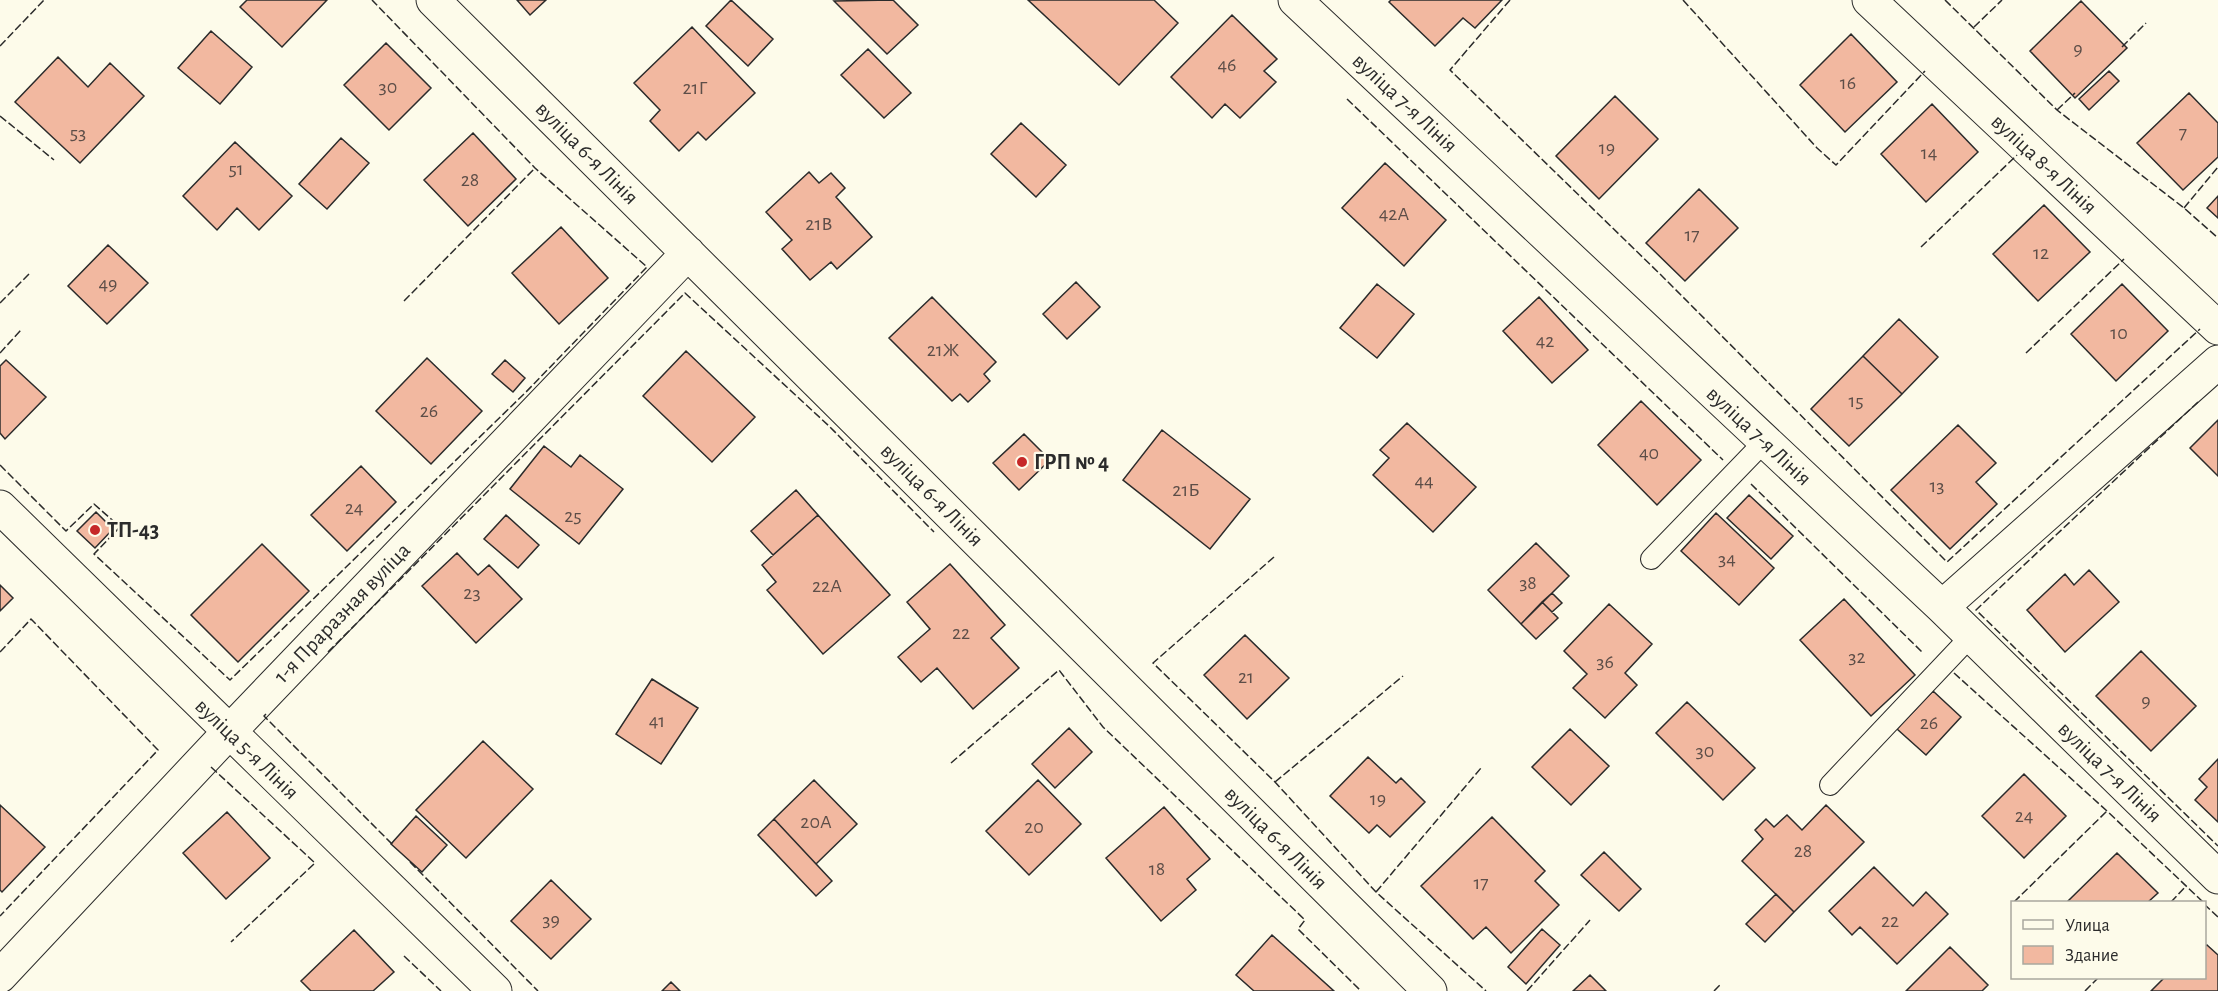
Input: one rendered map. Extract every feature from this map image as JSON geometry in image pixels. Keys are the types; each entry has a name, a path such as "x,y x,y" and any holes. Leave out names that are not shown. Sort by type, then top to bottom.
{"street":[{"name":"вуліца 6-я Лінія","path":"433,0 1430,991"},
{"name":"вуліца 7-я Лінія","path":"1295,0 1942,607 2218,877"},
{"name":"вуліца 8-я Лінія","path":"1869,0 2218,328"},
{"name":"1-я Праразная вуліца","path":"0,976 228,732 688,253"},
{"path":"1942,607 2218,362"},
{"name":"вуліца 5-я Лінія","path":"0,507 495,991"}],"lane":[{"path":"1651,559 1765,441"},
{"path":"1830,785 1971,636"}],"building":[{"path":"247,0 327,0 282,47 240,7"},
{"path":"517,0 546,0 530,15"},
{"path":"731,0 773,39 748,66 706,26"},
{"path":"893,0 918,25 887,54 834,1"},
{"path":"1028,0 1154,0 1178,23 1119,85"},
{"path":"1391,0 1502,0 1475,28 1463,18 1435,46 1389,2"},
{"path":"2081,1 2127,48 2075,98 2030,51"},
{"path":"1232,15 1277,59 1264,71 1276,82 1240,118 1225,104 1212,118 1171,77"},
{"path":"692,27 755,93 706,140 698,132 679,151 650,121 660,110 634,83"},
{"path":"211,31 252,67 220,104 178,68"},
{"path":"1851,34 1897,82 1845,132 1800,85"},
{"path":"386,43 431,88 389,130 344,85"},
{"path":"868,49 911,93 884,118 841,75"},
{"path":"58,57 88,87 110,63 144,96 80,163 15,102"},
{"path":"2109,71 2119,81 2089,110 2079,99"},
{"path":"2189,93 2218,123 2218,157 2183,190 2137,143"},
{"path":"1615,96 1658,139 1599,199 1556,156"},
{"path":"1932,104 1978,152 1926,202 1881,154"},
{"path":"1021,123 1066,165 1036,197 991,154"},
{"path":"473,133 516,179 468,226 424,180"},
{"path":"341,138 369,163 327,209 299,184"},
{"path":"235,142 292,196 259,230 237,208 217,230 183,196"},
{"path":"1385,163 1446,220 1404,266 1342,208"},
{"path":"809,172 819,183 831,173 845,188 836,197 872,237 837,269 831,262 810,280 782,249 792,240 766,212"},
{"path":"1699,189 1738,228 1685,281 1646,243"},
{"path":"2218,196 2218,218 2207,208"},
{"path":"2044,205 2090,252 2038,301 1993,254"},
{"path":"561,227 608,278 559,324 512,273"},
{"path":"108,245 148,283 107,324 68,286"},
{"path":"1076,282 1100,307 1067,339 1043,314"},
{"path":"1377,284 1414,314 1377,358 1340,328"},
{"path":"2122,284 2168,331 2116,381 2071,334"},
{"path":"932,297 996,362 984,374 990,381 968,402 960,394 952,401 889,338"},
{"path":"1539,297 1588,350 1552,383 1503,331"},
{"path":"1899,319 1938,357 1902,394 1863,356"},
{"path":"686,351 755,417 712,462 643,396"},
{"path":"1863,356 1902,394 1849,446 1811,409"},
{"path":"427,358 482,411 431,464 376,411"},
{"path":"6,360 46,397 5,439 0,433 0,366"},
{"path":"505,360 525,378 513,392 492,374"},
{"path":"1641,401 1701,460 1657,505 1598,445"},
{"path":"2218,420 2218,476 2190,448"},
{"path":"1407,423 1476,487 1433,532 1373,475 1389,458 1380,450"},
{"path":"1958,425 1996,463 1976,482 1997,504 1950,549 1891,490"},
{"path":"1162,430 1250,499 1210,549 1123,480"},
{"name":"ГРП № 4","path":"1024,434 1050,460 1019,490 993,463"},
{"path":"544,446 571,467 580,455 623,489 579,544 510,489"},
{"path":"361,466 396,502 347,551 311,515"},
{"path":"796,490 818,515 773,555 751,531"},
{"path":"1749,495 1793,536 1771,559 1727,518"},
{"name":"ТП-43","path":"96,512 113,529 95,548 77,531"},
{"path":"1716,513 1774,568 1739,605 1681,551"},
{"path":"506,515 539,545 518,568 484,539"},
{"path":"818,515 890,595 823,654 767,590 776,582 762,565"},
{"path":"1536,543 1569,576 1521,624 1488,590"},
{"path":"262,544 309,591 238,662 191,615"},
{"path":"457,553 478,575 489,565 522,599 476,643 422,586"},
{"path":"950,564 1005,625 991,638 1019,668 973,709 937,668 921,682 898,657 930,629 907,602"},
{"path":"2089,570 2119,602 2065,652 2027,610 2065,574 2074,585"},
{"path":"0,585 13,598 0,611"},
{"path":"1552,593 1562,603 1552,612 1542,602"},
{"path":"1844,599 1915,675 1871,716 1800,640"},
{"path":"1542,602 1558,618 1536,639 1521,624"},
{"path":"1609,604 1652,644 1625,673 1637,685 1605,718 1573,688 1587,674 1564,651"},
{"path":"1245,635 1289,678 1247,719 1204,675"},
{"path":"2141,651 2196,706 2151,751 2096,696"},
{"path":"652,679 698,708 661,764 616,734"},
{"path":"1933,691 1961,717 1926,755 1897,729"},
{"path":"1687,702 1755,768 1723,800 1656,733"},
{"path":"1069,728 1092,752 1055,788 1032,764"},
{"path":"1570,729 1609,766 1571,805 1532,767"},
{"path":"483,741 533,789 466,858 416,810"},
{"path":"1368,757 1396,783 1401,778 1425,802 1390,837 1377,825 1369,833 1330,796"},
{"path":"2218,759 2218,822 2195,800 2207,787 2199,779"},
{"path":"2024,774 2066,816 2024,858 1982,816"},
{"path":"814,780 857,824 816,864 774,819"},
{"path":"1038,780 1081,824 1029,875 986,831"},
{"path":"0,805 45,847 2,892 0,890"},
{"path":"1826,805 1864,842 1794,912 1742,861 1763,839 1755,830 1766,819 1774,827 1787,815 1802,830"},
{"path":"1164,807 1210,859 1187,879 1196,890 1161,921 1106,858"},
{"path":"227,812 270,858 226,899 183,853"},
{"path":"416,816 447,845 422,872 391,844"},
{"path":"1492,817 1545,871 1535,881 1559,905 1511,953 1486,927 1473,939 1421,886"},
{"path":"774,819 832,881 816,896 758,835"},
{"path":"1604,852 1641,889 1619,911 1581,875"},
{"path":"2117,853 2158,893 2149,901 2068,901"},
{"path":"1874,867 1913,906 1926,892 1948,914 1897,964 1860,927 1852,935 1829,911"},
{"path":"551,880 591,919 551,959 511,921"},
{"path":"1776,894 1794,912 1765,942 1746,924"},
{"path":"1542,929 1560,945 1526,984 1508,967"},
{"path":"354,930 394,972 373,991 311,991 301,981"},
{"path":"1272,935 1334,991 1254,991 1236,975"},
{"path":"2206,946 2218,955 2218,991 2151,991 2163,979 2206,979"},
{"path":"1950,947 1988,985 1982,991 1906,991"},
{"path":"1590,975 1606,991 1573,991"},
{"path":"671,982 680,991 662,991"}],"fence":[{"path":"0,46 44,0"},
{"path":"0,465 66,531 94,504 120,527 94,554 230,680 526,392 647,267 535,168 372,0"},
{"path":"1510,0 1450,70 1661,275 1947,562 2200,329"},
{"path":"1683,0 1817,148 1836,165 1925,71"},
{"path":"1945,0 2057,110 2184,208 2218,238"},
{"path":"1974,27 2002,0"},
{"path":"2122,47 2146,23"},
{"path":"2057,110 2075,93"},
{"path":"1347,99 1723,460"},
{"path":"0,116 54,160"},
{"path":"1921,247 2017,155"},
{"path":"2184,208 2218,167"},
{"path":"404,301 535,168"},
{"path":"2026,353 2124,259"},
{"path":"0,303 30,273"},
{"path":"328,652 685,293 829,426 934,532"},
{"path":"0,353 21,330"},
{"path":"2198,402 1976,610 2218,846"},
{"path":"1751,484 1922,652"},
{"path":"1274,557 1153,663 1275,782 1376,892 1486,991"},
{"path":"0,652 31,619 158,750 0,916"},
{"path":"951,763 1059,670 1103,727 1305,920 1298,929 1361,991"},
{"path":"1954,673 2107,811 2202,901"},
{"path":"1275,782 1403,676"},
{"path":"266,714 264,716 393,845"},
{"path":"211,767 315,863 231,942"},
{"path":"1376,892 1481,768"},
{"path":"2015,901 2107,811"},
{"path":"410,862 538,991"},
{"path":"2172,901 2186,886"},
{"path":"2206,906 2218,917"},
{"path":"1527,991 1590,920"},
{"path":"404,956 441,991"},
{"path":"2085,991 2097,979"},
{"path":"1714,991 1721,984"}],"place":[{"name":"ГРП № 4","path":"1022,462"},
{"name":"ТП-43","path":"95,530"}]}
